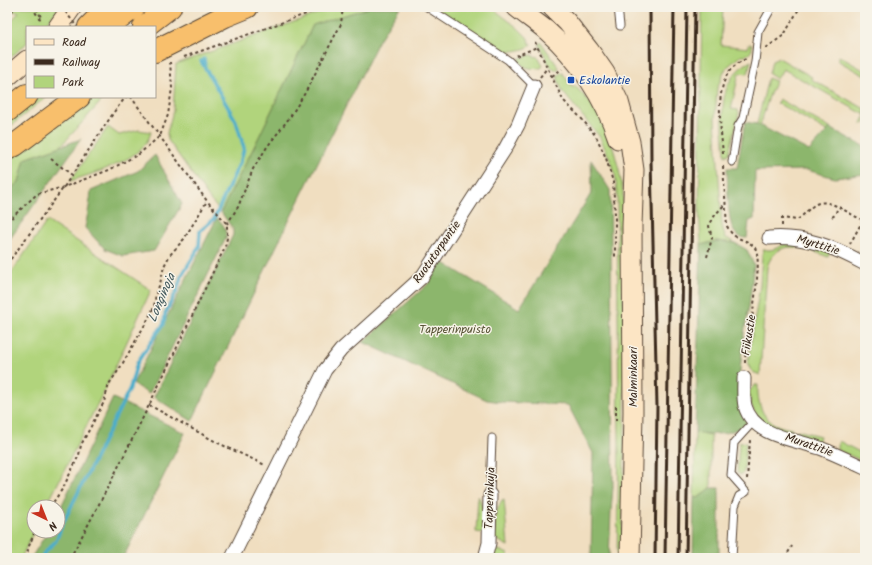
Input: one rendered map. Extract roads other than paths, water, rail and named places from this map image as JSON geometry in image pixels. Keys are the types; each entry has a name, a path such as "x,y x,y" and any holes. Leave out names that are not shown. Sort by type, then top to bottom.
{"highway":[{"path":"90,26 109,7"},
{"path":"110,26 134,7"},
{"path":"145,26 170,7"},
{"path":"160,58 225,16 246,7"},
{"path":"7,111 26,96"},
{"path":"7,139 57,98"},
{"path":"7,149 15,145 78,98"}],"main road":[{"path":"59,26 72,7"},
{"name":"Malminkaari","path":"516,7 546,30 567,52 600,97 614,126 621,147 632,196"},
{"name":"Malminkaari","path":"552,7 567,22 605,73 619,102 630,142 634,170 632,196 633,412 630,558"},
{"path":"7,77 26,61"}],"street":[{"name":"Ruotutorpantie","path":"232,558 325,370 341,350 422,277 505,149 518,125 534,86"},
{"name":"Myrttitie","path":"769,238 786,236 800,238 835,249 865,264"},
{"path":"744,378 745,405 754,421"},
{"name":"Murattitie","path":"754,421 767,431 820,448 865,468"},
{"name":"Tapperinkuja","path":"485,558 489,543 490,495"}],"lane":[{"name":"Ruotutorpantie","path":"427,7 508,60 534,86"},
{"path":"618,7 620,26"},
{"path":"732,162 738,126 743,118 755,62 758,32 772,7"},
{"path":"732,558 735,506 739,496 746,492 731,475 734,443 754,421"},
{"name":"Tapperinkuja","path":"490,495 492,438"}],"waterway":[{"name":"Longinoja","path":"204,59 205,66"},
{"name":"Longinoja","path":"42,558 44,553 56,541 62,525 130,388 137,363 164,324 165,314 177,290 181,277 199,247 200,231 214,219 241,160 244,148 236,121 201,61"}],"railway":[{"path":"650,7 651,161 657,406 655,558"},
{"path":"665,558 674,7"},
{"path":"678,558 687,7"},
{"path":"686,558 695,7"}],"place":[{"name":"Eskolantie","path":"571,80"}],"park label":[{"name":"Tapperinpuisto","path":"455,329"}]}
